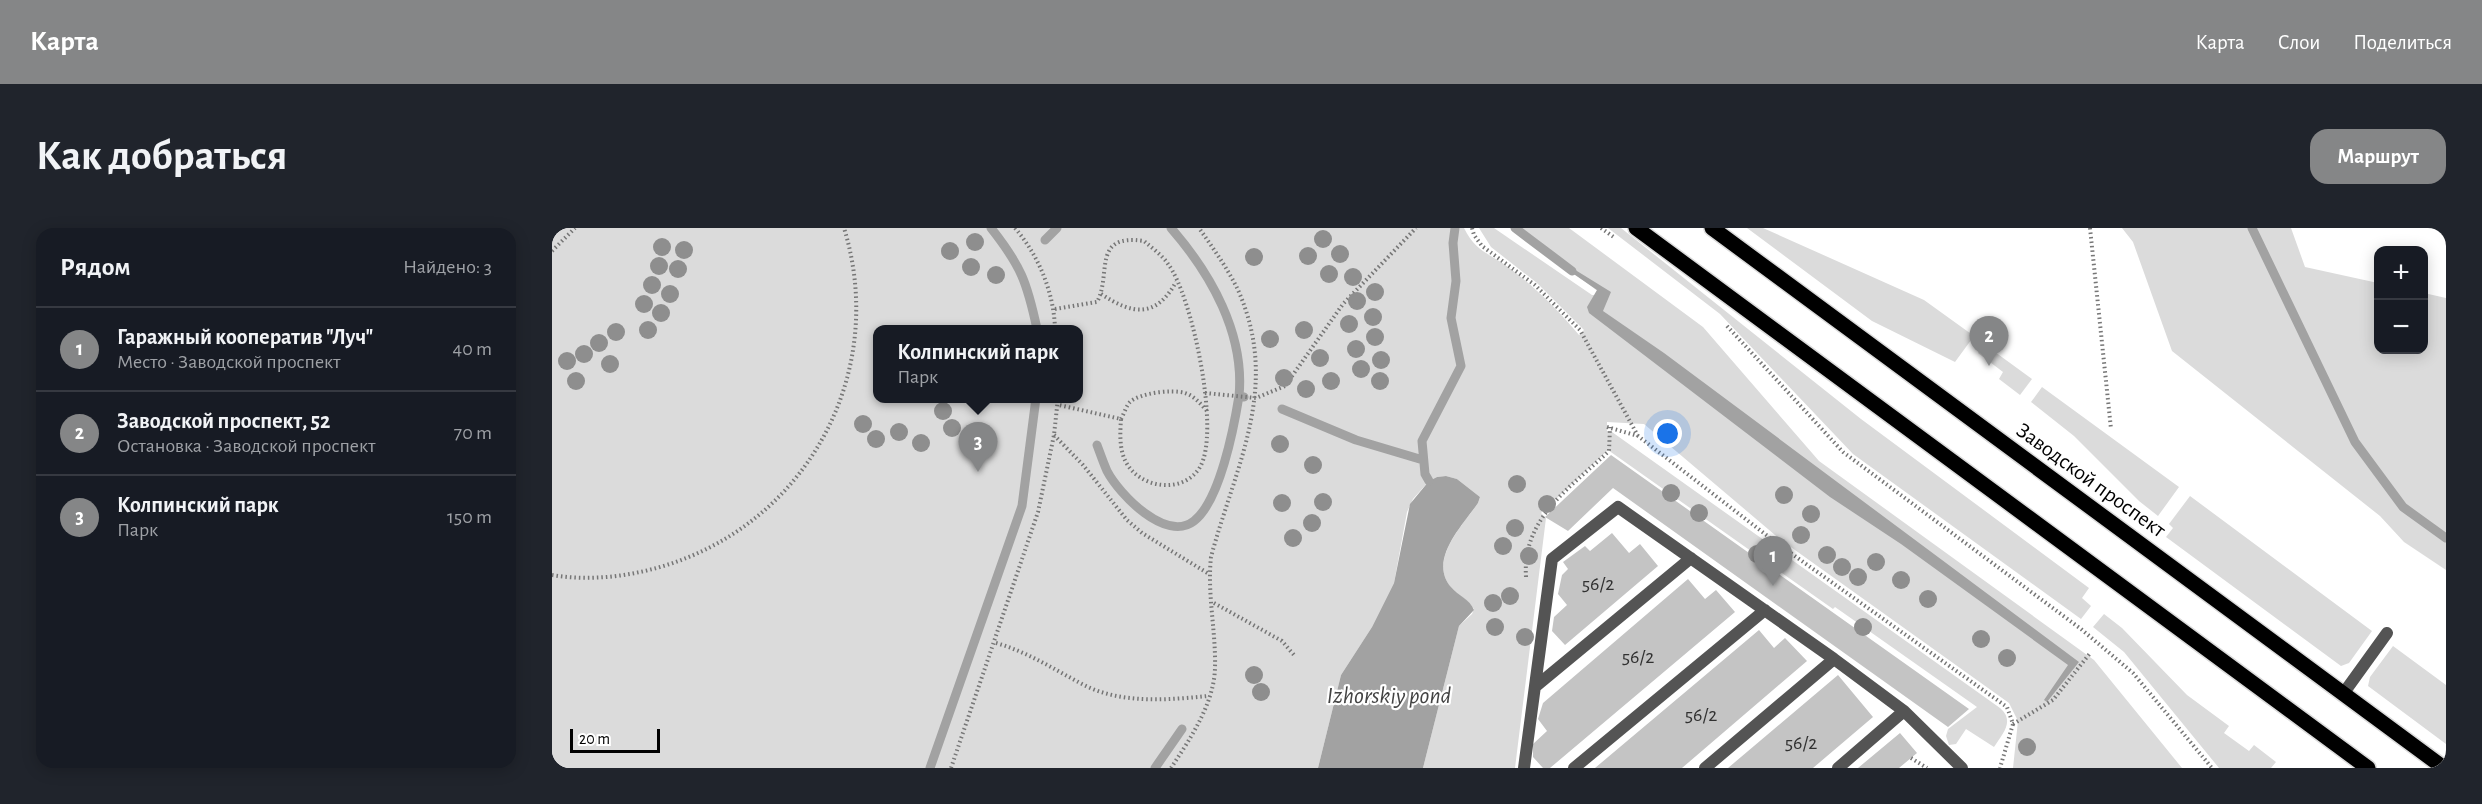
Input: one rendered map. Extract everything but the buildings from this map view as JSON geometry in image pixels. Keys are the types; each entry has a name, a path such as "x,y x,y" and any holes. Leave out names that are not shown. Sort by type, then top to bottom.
{"main road":[{"path":"1636,228 2368,768"},
{"name":"Заводской проспект","path":"1712,228 2444,768"}],"lane":[{"path":"1524,768 1552,558 1618,507 1904,711 1962,768"},
{"path":"1535,687 1690,558"},
{"path":"1574,768 1765,610"},
{"path":"2343,694 2387,633"},
{"path":"1705,768 1834,659"},
{"path":"1838,768 1904,711"}],"path":[{"path":"552,251 575,228"},
{"path":"552,575 570,578 631,575 690,558 744,529 790,488 825,437 848,380 858,319 853,258 844,228"},
{"path":"1171,768 1195,732 1215,671 1213,603 1209,574 1218,531 1246,446 1256,398 1256,353 1249,321 1238,290 1199,228"},
{"path":"1205,393 1256,398 1285,386 1343,304 1416,228"},
{"path":"1472,228 1482,246 1535,285 1580,330 1638,436"},
{"path":"1601,228 1620,242"},
{"path":"2090,228 2111,429"},
{"path":"1018,229 1042,271 1054,309 1055,325"},
{"path":"1054,309 1097,302 1101,294 1105,258 1112,247 1132,239 1144,242 1169,264 1197,337 1208,412 1209,438 1199,469 1187,479 1163,486 1139,477 1126,464 1121,448 1121,419 1130,402 1140,397 1166,392 1184,392 1198,400 1208,412"},
{"path":"1101,294 1134,310 1152,308 1168,297 1176,282"},
{"path":"1719,318 1843,452 2081,629 2133,673 2212,768"},
{"path":"951,768 996,643 1038,512 1059,405 1121,419"},
{"path":"1606,427 1638,436 1778,544 2001,702 2011,713 2013,724 2000,768"},
{"path":"1054,435 1083,465 1127,520 1142,533 1209,574"},
{"path":"1213,603 1282,641 1294,655"},
{"path":"996,643 1060,670 1086,686 1110,693 1134,698 1169,700 1208,696"},
{"path":"2013,724 2053,700 2091,652"},
{"path":"1911,758 1927,768"}],"shaded area":[{"path":"552,228 1464,228 1479,248 1530,285 1579,335 1584,330 1537,283 1491,247 1479,228 1494,228 1592,295 1598,295 1599,292 1513,228 1569,228 1703,327 1819,461 2094,660 2182,768 2013,768 2018,721 2009,703 1781,540 1644,424 1607,422 1607,431 1612,432 2000,708 2007,722 2004,732 1994,747 1966,729 1956,744 1949,745 1946,736 1948,729 1977,707 1835,607 1833,609 1608,450 1541,513 1546,518 1515,768 1423,768 1459,626 1472,614 1474,609 1450,586 1443,565 1450,543 1480,497 1457,479 1446,476 1429,481 1413,499 1407,512 1394,583 1372,627 1341,675 1318,768 552,768"},
{"path":"1608,228 1621,228 1861,419 2089,588 2082,598 2091,606 2081,619 1853,454 1720,314"},
{"path":"1747,228 1763,228 1924,300 1974,336 1955,362 1872,321"},
{"path":"2122,228 2291,228 2305,267 2374,282 2374,354 2428,354 2428,294 2446,298 2446,570 2404,542 2380,516 2172,351 2133,242"},
{"path":"1984,344 2032,379 2020,395 1999,379 2003,372 1978,353"},
{"path":"2042,387 2179,487 2158,516 2139,501 2074,436 2031,402"},
{"path":"2190,496 2372,631 2349,663 2341,666 2166,537 2173,528 2169,524"},
{"path":"2104,614 2122,628 2187,695 2229,726 2224,733 2249,751 2254,745 2276,762 2271,768 2219,768 2124,652 2093,627"},
{"path":"2393,646 2446,685 2446,744 2368,686 2370,677"}],"water":[{"path":"1564,263 1611,292 1603,311 1664,353 2079,662 2047,702 2044,700 2068,665 1901,544 1830,497 1589,313 1587,307 1597,290 1562,266"},
{"name":"Izhorskiy pond","path":"1446,476 1457,479 1480,497 1450,544 1443,566 1445,577 1451,587 1470,603 1474,610 1459,626 1423,768 1318,768 1341,675 1372,627 1394,583 1410,504 1429,481"}],"waterway":[{"path":"991,228 1022,275 1036,325"},
{"path":"1045,240 1057,228"},
{"path":"1171,228 1199,265 1222,306 1237,350 1239,396 1244,397"},
{"path":"1429,481 1425,474 1422,441 1461,366 1451,318 1456,281 1453,243 1455,228"},
{"path":"1515,228 1572,271"},
{"path":"2252,228 2355,442 2403,507 2446,538"},
{"path":"1097,445 1113,481 1132,503 1157,521 1170,526 1183,526 1194,521 1203,511 1218,481 1234,426 1239,396"},
{"path":"930,768 1022,506 1035,403"},
{"path":"1282,409 1356,440 1423,460"},
{"path":"1155,768 1182,729"}],"place":[{"name":"Заводской проспект, 52","path":"1989,366"},
{"name":"Колпинский парк","path":"978,472"},
{"name":"Гаражный кооператив \"Луч\"","path":"1773,586"}]}
